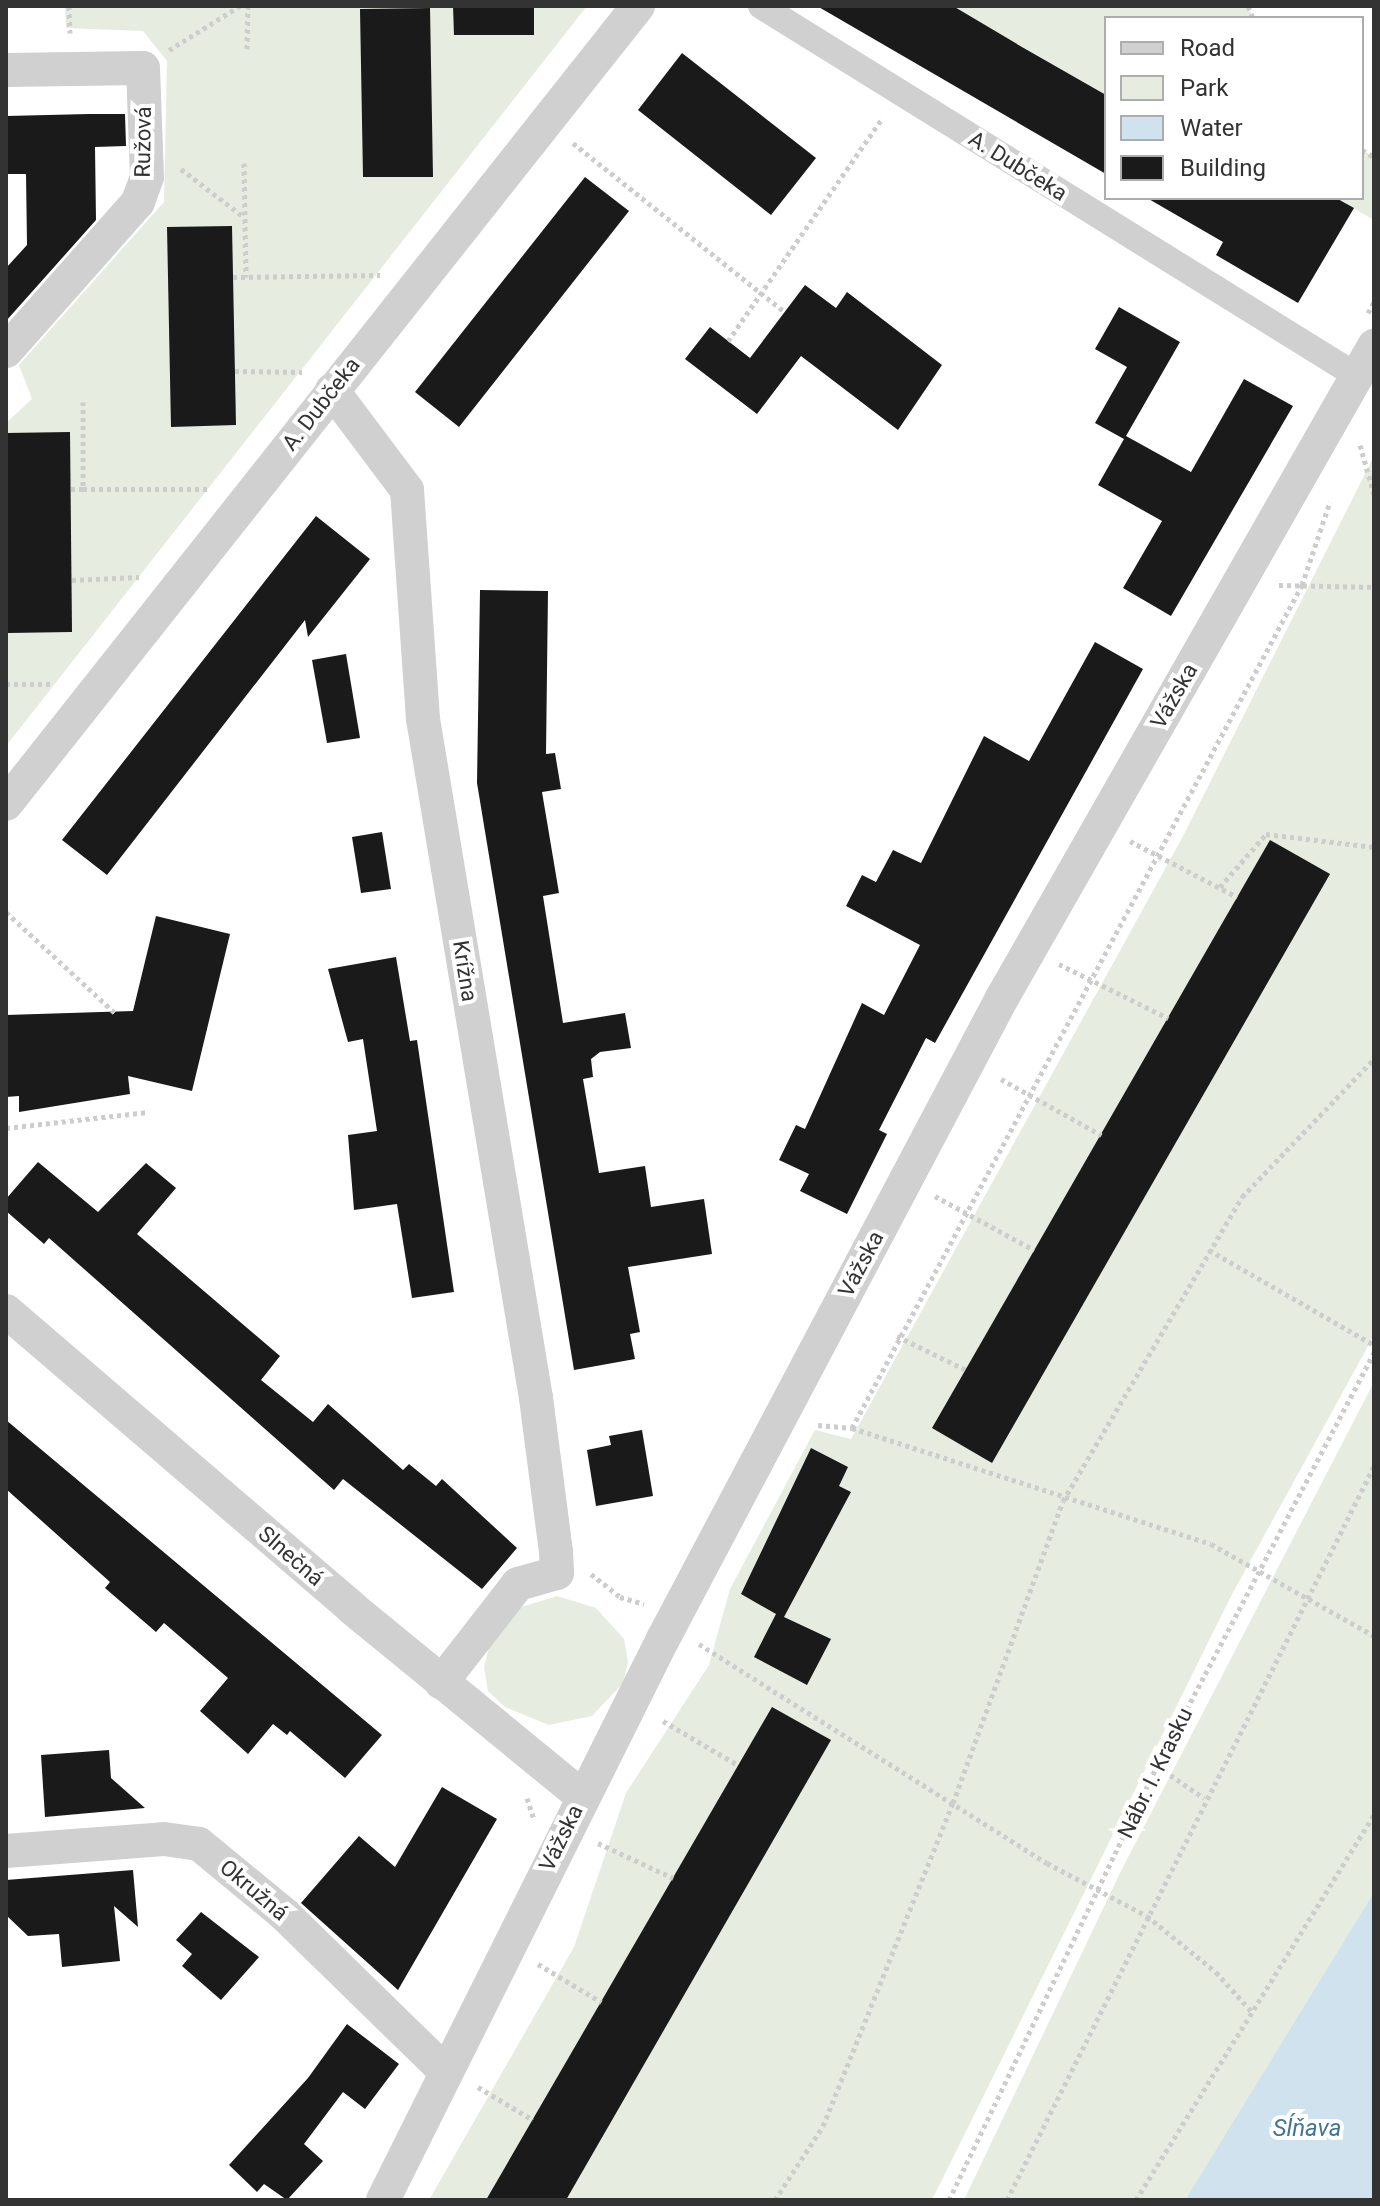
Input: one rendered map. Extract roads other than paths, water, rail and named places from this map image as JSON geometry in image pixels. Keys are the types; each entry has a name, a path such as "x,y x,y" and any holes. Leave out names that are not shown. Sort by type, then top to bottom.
{"street":[{"name":"A. Dubčeka","path":"6,804 321,381 638,6"},
{"name":"A. Dubčeka","path":"761,6 1357,376"},
{"name":"Ružová","path":"6,70 143,68 147,177 138,202 6,351"},
{"name":"Vážska","path":"383,2200 458,2078 582,1796 968,1061 1357,376 1370,331"},
{"name":"Krížna","path":"321,381 407,490 423,719 556,1562 518,1584 441,1683"},
{"name":"Slnečná","path":"6,1311 441,1683 582,1796"},
{"name":"Okružná","path":"6,1851 164,1839 199,1844 285,1915 458,2078"}],"water":[{"name":"Sĺňava","path":"1374,1892 1374,2200 1185,2200"}]}
